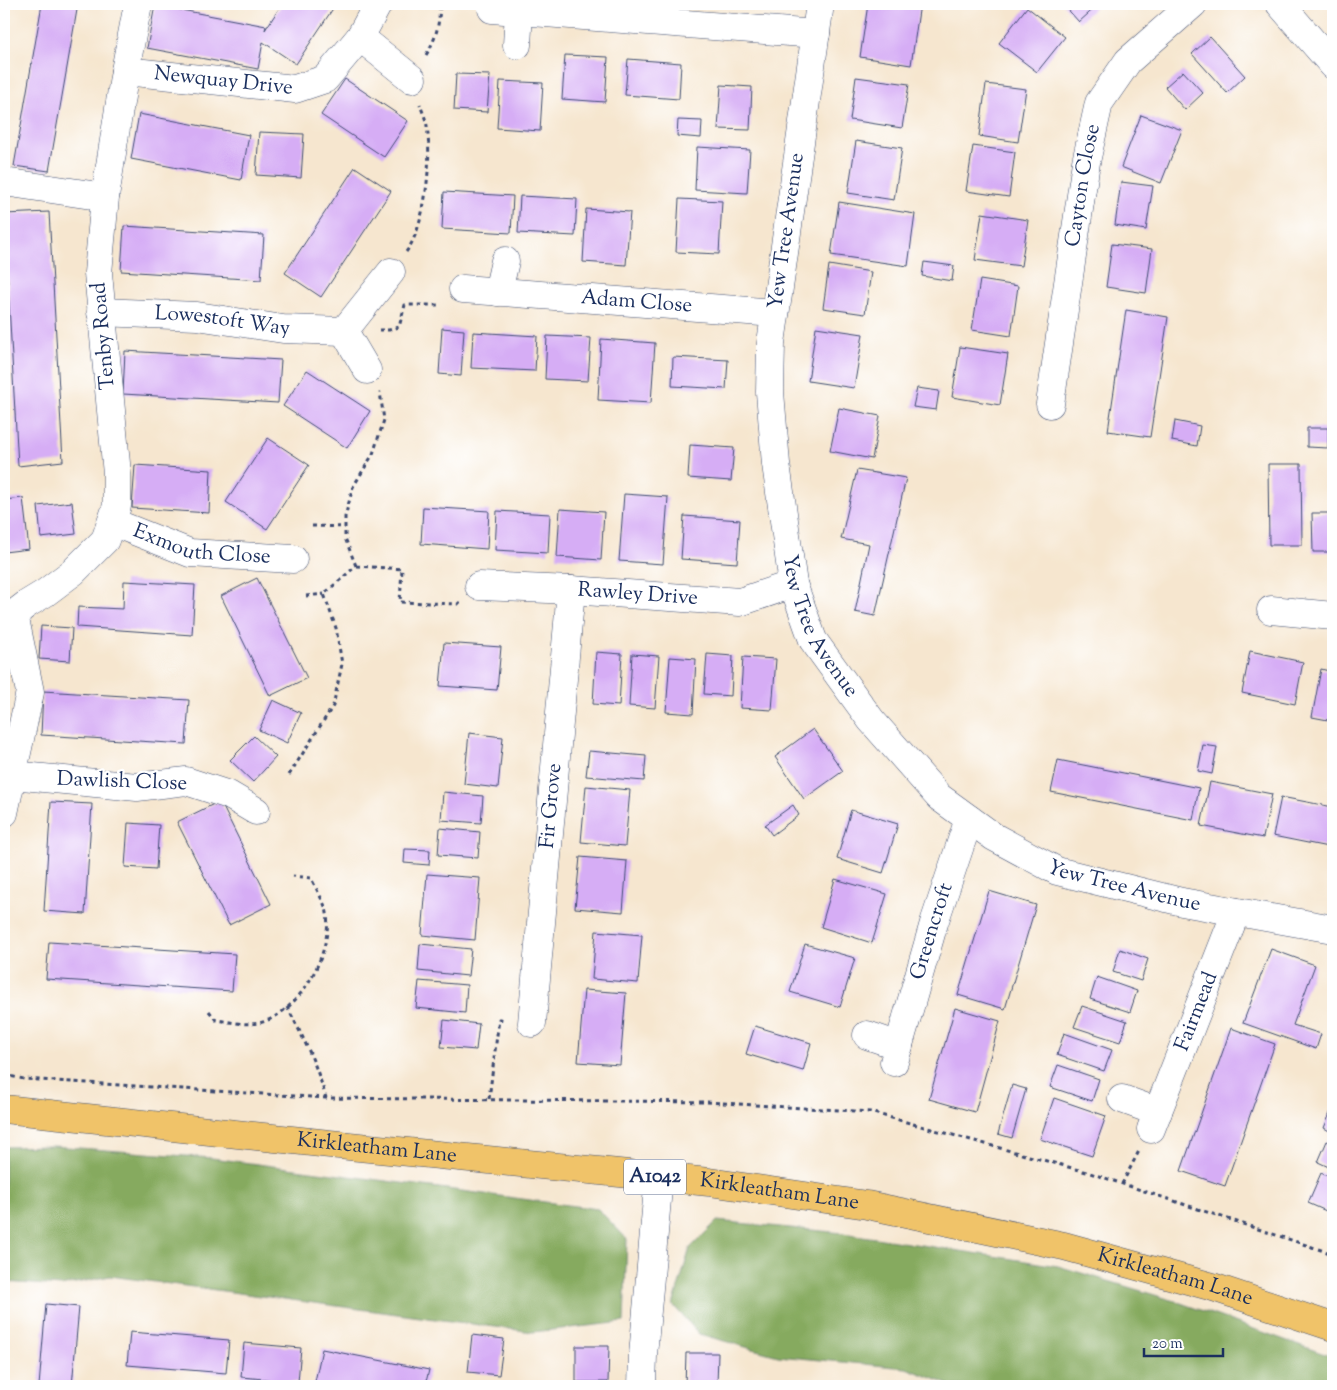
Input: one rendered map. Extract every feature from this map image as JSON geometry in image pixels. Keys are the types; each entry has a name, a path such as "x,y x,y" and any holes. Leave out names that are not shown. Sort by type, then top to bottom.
{"main road":[{"name":"Kirkleatham Lane","path":"4,1109 709,1182 867,1205 1064,1246 1213,1287 1333,1326"}],"street":[{"name":"Tenby Road","path":"9,614 45,593 74,572 105,540 117,506 117,474 98,273 105,197 125,71 138,4"},
{"name":"Newquay Drive","path":"125,71 295,89 325,79 360,37 378,4"},
{"name":"Yew Tree Avenue","path":"820,4 771,343 770,392 776,464 793,584 813,640 871,720 939,797 994,837 1057,872 1182,902 1333,929"},
{"name":"Cayton Close","path":"1050,404 1086,162 1099,102 1128,61 1193,4"},
{"path":"1280,4 1333,65"},
{"path":"492,10 816,34"},
{"path":"517,45 519,12"},
{"path":"360,37 412,79"},
{"path":"4,182 105,197"},
{"path":"498,292 505,261"},
{"path":"367,370 344,331 391,272"},
{"name":"Adam Close","path":"463,289 775,313"},
{"name":"Lowestoft Way","path":"101,312 197,316 283,328 344,331"},
{"name":"Exmouth Close","path":"112,522 190,553 293,559"},
{"name":"Rawley Drive","path":"480,586 571,590 740,602 793,584"},
{"name":"Fir Grove","path":"532,1023 571,590"},
{"path":"1271,610 1333,616"},
{"path":"4,813 30,692 9,614"},
{"name":"Dawlish Close","path":"12,775 137,787 186,781 228,795 256,811"},
{"name":"Greencroft","path":"867,1035 897,1054 934,922 969,819"},
{"name":"Fairmead","path":"1155,1121 1236,912"},
{"path":"1122,1098 1155,1121"},
{"path":"642,1386 643,1354 659,1177"}],"path":[{"path":"391,272 411,245 423,212 428,169 427,126 412,79 433,44 439,24 440,4"},
{"path":"344,331 389,330 400,327 405,305 459,306 463,289"},
{"path":"356,566 345,538 344,517 353,487 373,454 384,420 382,394 367,370"},
{"path":"312,526 345,527"},
{"path":"306,596 324,594 356,566 402,569 400,602 458,604 480,586"},
{"path":"289,775 333,706 342,664 336,628 324,594"},
{"path":"209,1011 216,1020 251,1024 266,1020 287,1007 306,987 320,959 326,934 327,912 310,878 293,876"},
{"path":"287,1007 302,1034 326,1098"},
{"path":"489,1099 499,1020 532,1023"},
{"path":"4,1075 24,1079 326,1098 707,1102 870,1112 1090,1173 1333,1254"},
{"path":"1122,1184 1155,1121"}],"green space":[{"path":"53,1146 212,1158 598,1209 627,1239 624,1322 533,1332 110,1276 61,1286 4,1282 4,1147"},
{"path":"717,1221 843,1233 1058,1266 1175,1301 1333,1357 1333,1386 953,1386 906,1368 778,1356 699,1334 673,1305 690,1248"}],"building":[{"path":"42,4 78,4 49,171 14,166"},
{"path":"282,4 336,4 296,64 263,42 258,69 147,48 155,5 266,26 265,30"},
{"path":"868,4 920,4 911,65 860,57"},
{"path":"1063,4 1099,4 1079,22"},
{"path":"1027,7 1065,37 1037,72 999,43"},
{"path":"1210,37 1245,76 1227,93 1192,54"},
{"path":"565,55 608,57 605,102 562,99"},
{"path":"628,59 681,63 679,99 625,95"},
{"path":"1183,71 1203,93 1185,110 1165,87"},
{"path":"456,74 490,75 487,112 454,110"},
{"path":"856,77 909,84 902,128 850,120"},
{"path":"345,79 408,121 384,157 321,115"},
{"path":"500,81 543,83 540,131 497,128"},
{"path":"986,84 1026,89 1018,142 979,136"},
{"path":"721,85 752,87 750,130 718,129"},
{"path":"139,114 249,135 241,180 131,159"},
{"path":"1141,115 1182,130 1161,183 1121,167"},
{"path":"678,120 702,121 701,138 677,136"},
{"path":"259,132 304,134 301,178 256,175"},
{"path":"856,141 902,148 894,200 848,193"},
{"path":"973,146 1015,152 1009,197 966,191"},
{"path":"697,147 750,150 747,193 695,190"},
{"path":"355,167 391,191 321,297 285,273"},
{"path":"1121,182 1153,186 1146,230 1115,225"},
{"path":"444,192 513,196 511,233 442,229"},
{"path":"520,196 577,199 575,236 518,233"},
{"path":"679,199 722,201 719,254 676,252"},
{"path":"839,202 915,214 908,266 831,255"},
{"path":"586,209 630,212 626,265 583,262"},
{"path":"49,212 63,461 18,466 4,214"},
{"path":"982,213 1028,220 1021,266 975,260"},
{"path":"124,226 264,235 261,280 121,271"},
{"path":"1112,244 1152,249 1146,293 1106,287"},
{"path":"924,262 954,266 952,281 922,276"},
{"path":"829,265 871,272 865,314 823,308"},
{"path":"980,280 1018,286 1011,336 972,330"},
{"path":"1126,310 1168,317 1150,437 1108,431"},
{"path":"816,327 863,334 854,388 808,381"},
{"path":"442,328 464,330 461,376 439,374"},
{"path":"473,332 537,336 535,371 471,368"},
{"path":"547,336 591,338 588,381 545,379"},
{"path":"601,339 655,343 651,403 598,400"},
{"path":"960,347 1008,354 1000,405 952,397"},
{"path":"125,351 281,360 278,403 123,394"},
{"path":"673,357 728,360 726,389 672,386"},
{"path":"307,370 370,411 347,448 283,406"},
{"path":"917,388 939,391 936,410 913,407"},
{"path":"839,408 880,416 872,459 830,451"},
{"path":"1175,421 1200,426 1197,446 1172,441"},
{"path":"1307,428 1328,428 1328,448 1307,447"},
{"path":"268,438 309,465 267,529 226,502"},
{"path":"690,445 734,448 731,481 688,478"},
{"path":"1268,464 1301,464 1302,545 1269,545"},
{"path":"135,465 211,470 209,513 132,508"},
{"path":"857,470 906,478 875,616 855,612 869,544 841,539"},
{"path":"624,494 668,497 663,564 619,561"},
{"path":"23,498 29,549 4,552 4,500"},
{"path":"72,502 76,534 41,538 38,506"},
{"path":"423,507 489,511 487,549 421,544"},
{"path":"560,509 604,512 601,560 557,557"},
{"path":"497,511 550,514 548,553 495,550"},
{"path":"1312,513 1333,513 1333,552 1313,552"},
{"path":"684,516 740,520 737,563 681,559"},
{"path":"257,578 307,678 270,696 221,596"},
{"path":"124,581 195,585 192,635 77,627 78,607 123,609"},
{"path":"41,626 72,628 70,661 39,659"},
{"path":"444,643 501,647 497,690 440,686"},
{"path":"1250,651 1303,662 1295,704 1242,693"},
{"path":"596,652 622,654 619,706 593,704"},
{"path":"632,654 659,656 655,708 629,706"},
{"path":"707,654 733,656 731,696 704,694"},
{"path":"670,657 696,659 693,714 666,712"},
{"path":"743,657 776,659 772,710 740,708"},
{"path":"1321,669 1333,672 1333,721 1312,717"},
{"path":"43,691 189,700 186,744 41,735"},
{"path":"273,700 301,713 287,743 259,730"},
{"path":"813,729 843,771 804,799 775,757"},
{"path":"469,733 503,737 498,788 464,784"},
{"path":"254,736 276,757 253,782 230,760"},
{"path":"1203,745 1217,747 1212,774 1198,771"},
{"path":"589,751 646,756 644,781 586,776"},
{"path":"1058,760 1199,788 1193,820 1051,792"},
{"path":"1210,782 1272,794 1263,838 1201,826"},
{"path":"586,786 630,790 625,846 581,842"},
{"path":"443,792 483,796 481,823 441,820"},
{"path":"1281,797 1333,807 1333,848 1273,836"},
{"path":"220,801 271,904 229,925 177,822"},
{"path":"51,802 92,804 85,914 44,911"},
{"path":"793,805 799,815 772,835 765,825"},
{"path":"851,810 898,824 883,873 837,859"},
{"path":"128,823 159,825 156,869 125,867"},
{"path":"440,828 480,832 478,858 438,855"},
{"path":"405,849 430,850 429,865 404,863"},
{"path":"580,857 627,861 623,912 575,908"},
{"path":"427,874 480,878 475,940 422,935"},
{"path":"835,879 887,894 872,943 821,927"},
{"path":"989,891 1036,905 1005,1009 958,995"},
{"path":"596,931 642,935 638,983 592,979"},
{"path":"49,942 235,954 232,991 46,979"},
{"path":"420,944 471,949 468,976 418,971"},
{"path":"805,944 855,958 840,1007 790,992"},
{"path":"1120,949 1148,959 1141,981 1113,972"},
{"path":"1271,949 1315,965 1293,1025 1321,1034 1316,1049 1243,1023"},
{"path":"1097,977 1137,991 1130,1012 1090,999"},
{"path":"419,981 467,985 465,1013 416,1008"},
{"path":"584,990 626,993 620,1065 578,1062"},
{"path":"1082,1006 1127,1021 1120,1042 1074,1027"},
{"path":"955,1008 1000,1021 975,1112 929,1099"},
{"path":"444,1020 479,1024 476,1050 441,1047"},
{"path":"755,1026 811,1043 803,1071 746,1054"},
{"path":"1231,1028 1275,1044 1225,1186 1181,1171"},
{"path":"1064,1033 1112,1050 1104,1071 1057,1055"},
{"path":"1058,1065 1099,1079 1092,1101 1050,1087"},
{"path":"1012,1085 1026,1089 1012,1138 998,1134"},
{"path":"1054,1098 1106,1116 1092,1156 1040,1139"},
{"path":"1333,1106 1333,1133 1324,1128"},
{"path":"1327,1141 1333,1144 1333,1169 1318,1162"},
{"path":"1321,1173 1333,1179 1333,1214 1308,1203"},
{"path":"46,1304 79,1307 72,1386 39,1386"},
{"path":"130,1332 229,1340 226,1373 127,1365"},
{"path":"472,1335 504,1339 499,1375 468,1372"},
{"path":"244,1343 301,1348 298,1382 241,1377"},
{"path":"576,1346 609,1346 608,1382 576,1382"},
{"path":"322,1349 429,1370 425,1386 314,1386"},
{"path":"686,1353 718,1353 717,1386 685,1386"}]}
